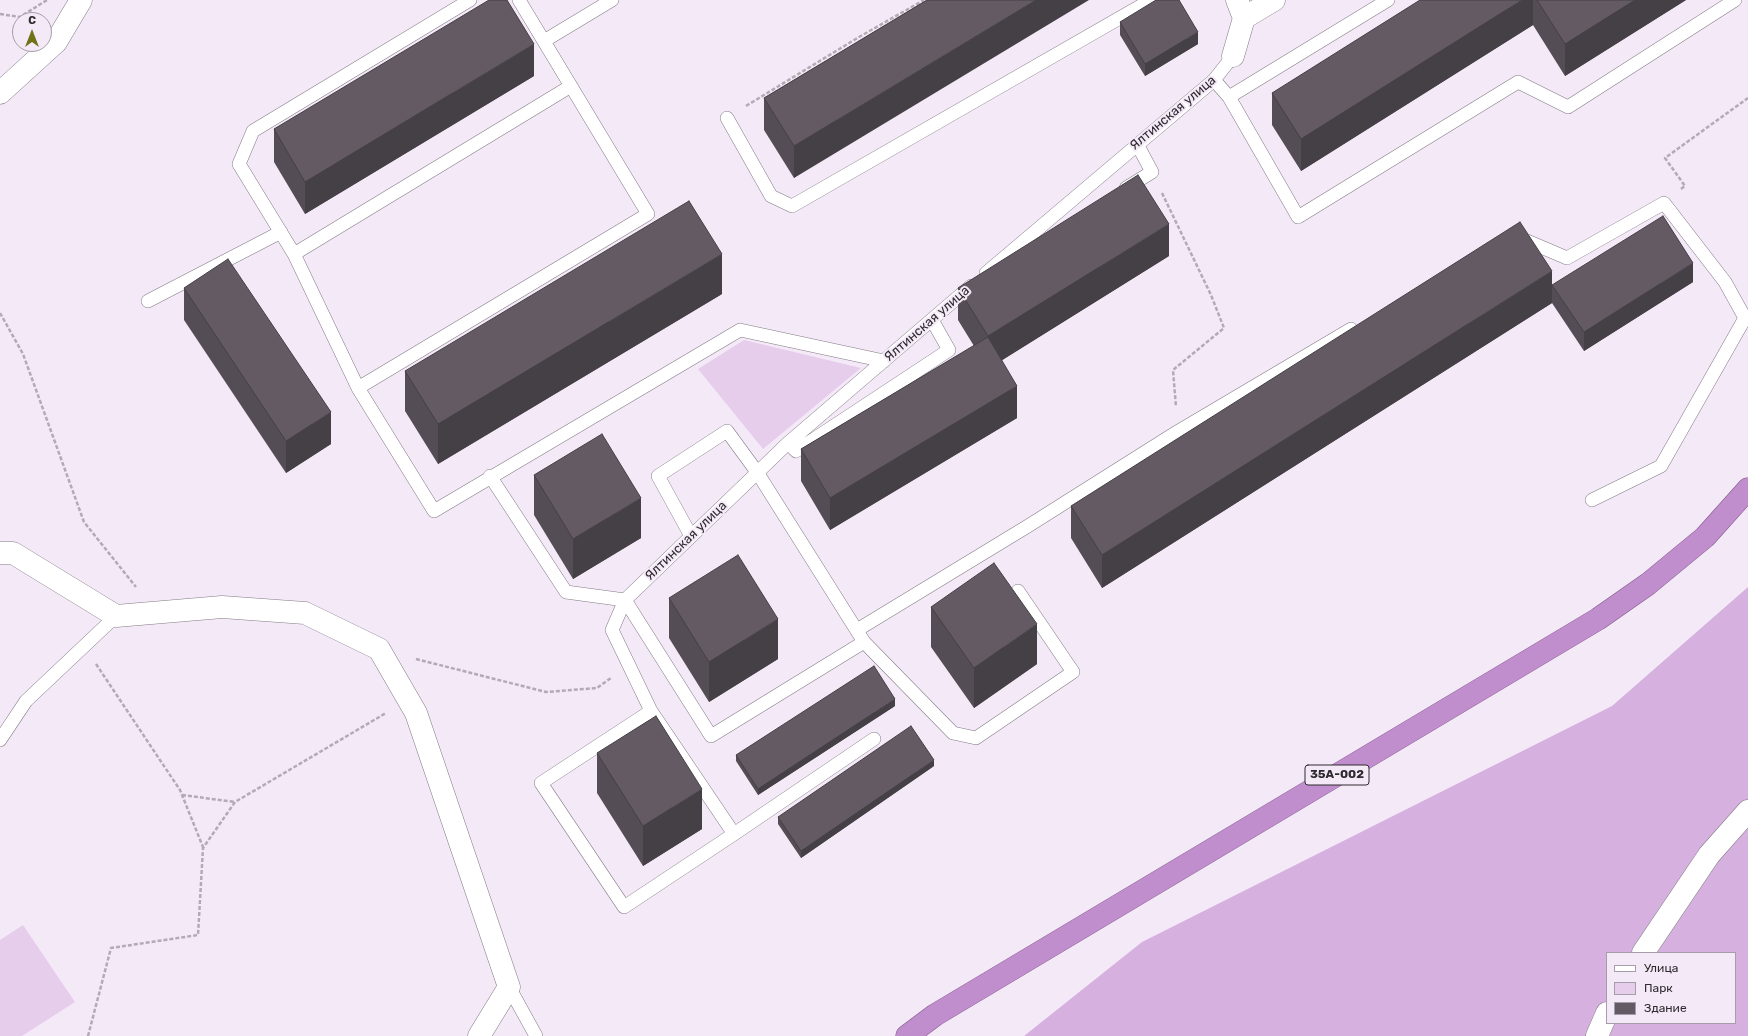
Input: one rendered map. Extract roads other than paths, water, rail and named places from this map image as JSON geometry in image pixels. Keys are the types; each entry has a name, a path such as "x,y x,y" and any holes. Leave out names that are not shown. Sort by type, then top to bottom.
{"highway":[{"name":"35А-002","path":"907,1036 935,1015 1598,619 1648,584 1705,537 1748,489"}],"street":[{"path":"0,93 56,42 81,0"},
{"name":"Ялтинская улица","path":"1233,56 1240,9 1274,0"},
{"path":"0,553 13,554 116,616 222,607 305,613 379,649 416,713 509,987 479,1036"},
{"path":"1644,952 1709,855 1748,811"},
{"path":"1597,1036 1606,1015"}],"lane":[{"path":"470,0 253,132 239,164 294,254 358,388 434,511 490,476 740,330 884,361"},
{"path":"358,388 648,214 519,0"},
{"path":"544,41 612,0"},
{"path":"726,118 770,196 792,206 1151,0"},
{"path":"1229,97 1388,0"},
{"path":"1214,80 1229,97 1298,217 1518,82 1568,107 1735,0"},
{"name":"Ялтинская улица","path":"625,600 788,443 1137,144 1214,80 1233,56"},
{"path":"294,254 571,86"},
{"path":"1119,193 1152,172 1137,144"},
{"path":"1504,239 1511,235 1567,258 1664,203 1725,282 1745,318 1661,466 1592,500"},
{"path":"148,301 281,232"},
{"path":"961,295 1040,244"},
{"path":"788,443 796,451 949,350 932,320"},
{"path":"857,630 1028,526 1178,432 1361,323"},
{"path":"691,536 658,476 726,431 757,472 864,642 953,733 976,738 1073,672 1018,591"},
{"path":"490,476 566,592 625,600 711,736 864,642"},
{"path":"625,600 612,630 651,711 734,834"},
{"path":"0,740 26,701 116,616"},
{"path":"651,711 541,784 624,907 874,739"},
{"path":"509,987 536,1036"}]}
